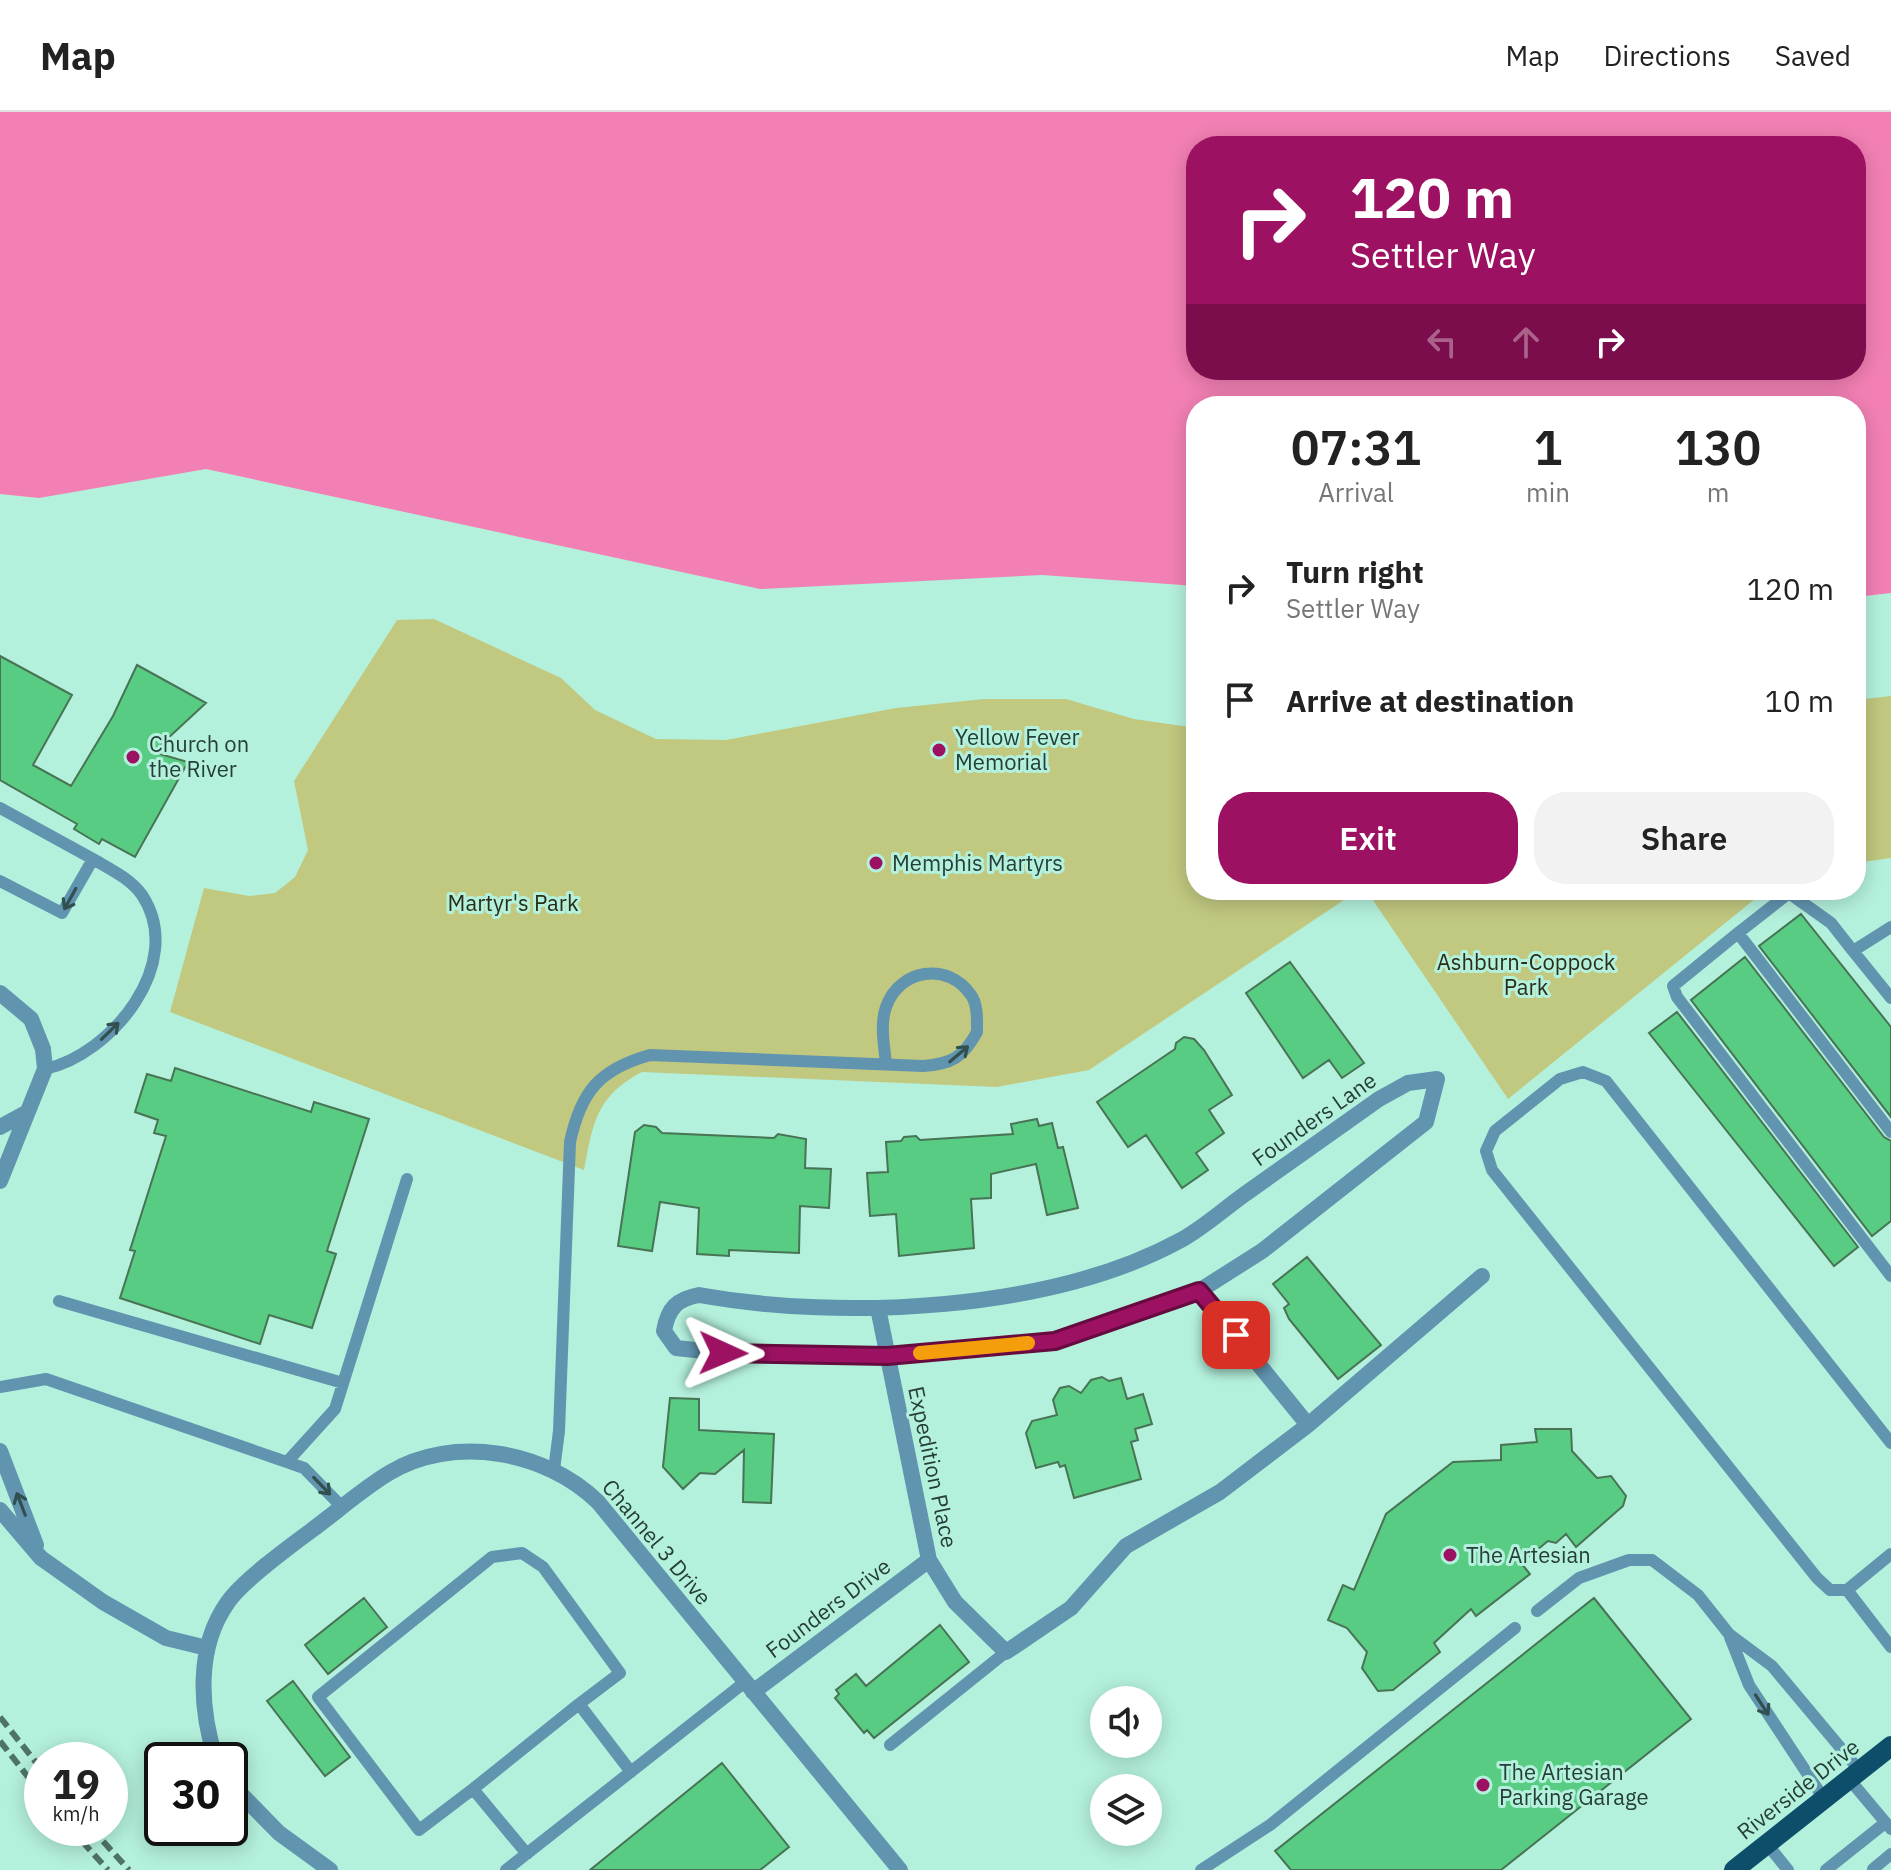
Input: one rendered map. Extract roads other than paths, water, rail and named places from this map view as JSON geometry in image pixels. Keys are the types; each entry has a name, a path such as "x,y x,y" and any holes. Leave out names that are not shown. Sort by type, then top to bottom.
{"main road":[{"name":"Riverside Drive","path":"1734,1870 1891,1746"}],"street":[{"path":"0,993 31,1019 43,1049 45,1069 37,1096 24,1114 0,1181"},
{"name":"Founders Lane","path":"1437,1079 1426,1122 1262,1251 1199,1291 1055,1341 887,1356 676,1348 664,1331 668,1313 682,1298 699,1295 803,1306 878,1308 910,1308 1017,1295 1119,1266 1181,1240 1379,1099 1408,1083 1437,1079"},
{"path":"0,1127 24,1114"},
{"path":"1006,1652 1071,1608 1126,1546 1220,1492 1308,1425 1482,1276"},
{"path":"1199,1291 1308,1425"},
{"name":"Expedition Place","path":"878,1308 929,1560 955,1602 1006,1652"},
{"path":"0,1451 41,1558"},
{"name":"Channel 3 Drive","path":"210,1742 203,1695 207,1648 228,1601 295,1542 390,1473 414,1462 440,1457 505,1453 554,1470 577,1482 598,1502 900,1870"},
{"path":"0,1510 41,1558 103,1602 166,1638 207,1648"},
{"name":"Founders Drive","path":"749,1687 929,1560"},
{"path":"248,1801 279,1833 330,1870"}],"lane":[{"path":"0,808 132,883 153,915 155,939 150,974 139,998 96,1045 77,1060 45,1069"},
{"path":"0,881 62,913 93,859"},
{"path":"1780,900 1673,986 1677,997 1891,1276"},
{"path":"1799,900 1831,923 1891,998"},
{"path":"1853,951 1891,927"},
{"path":"1738,933 1891,1132"},
{"path":"554,1470 559,1431 570,1142 577,1111 594,1085 620,1063 650,1055 933,1065 959,1059 977,1032 973,998 963,986 932,972 923,972 902,984 885,1008 886,1063"},
{"path":"1891,1443 1606,1081 1583,1072 1560,1079 1495,1131 1486,1151 1492,1170 1817,1578 1830,1590 1847,1590 1891,1554"},
{"path":"294,1464 335,1409 407,1179"},
{"path":"1879,1261 1891,1250"},
{"path":"59,1301 343,1383"},
{"path":"0,1387 46,1379 294,1464 342,1507"},
{"path":"522,1553 543,1567 620,1673 579,1704 419,1830 318,1697 492,1557 522,1553"},
{"path":"1537,1611 1579,1578 1629,1560 1652,1560 1698,1595 1729,1634 1772,1666 1855,1775 1888,1826 1826,1870"},
{"path":"1847,1590 1891,1647"},
{"path":"1201,1870 1270,1825 1515,1628"},
{"path":"1729,1634 1749,1685 1824,1799"},
{"path":"890,1745 1006,1652"},
{"path":"506,1870 631,1772 749,1687"},
{"path":"579,1704 631,1772"},
{"path":"473,1789 527,1854"},
{"path":"1767,1844 1788,1870"},
{"path":"1873,1869 1891,1854"}],"railway":[{"path":"0,1717 24,1747"},
{"path":"0,1741 24,1772"},
{"path":"86,1846 108,1870"},
{"path":"107,1846 129,1870"}],"place":[{"name":"Yellow Fever Memorial","path":"939,750"},
{"name":"Church on the River","path":"133,757"},
{"name":"Memphis Martyrs","path":"876,863"},
{"name":"The Artesian","path":"1450,1555"},
{"name":"The Artesian Parking Garage","path":"1483,1785"}],"park label":[{"name":"Martyr's Park","path":"513,903"},
{"name":"Ashburn-Coppock Park","path":"1526,974"}]}
